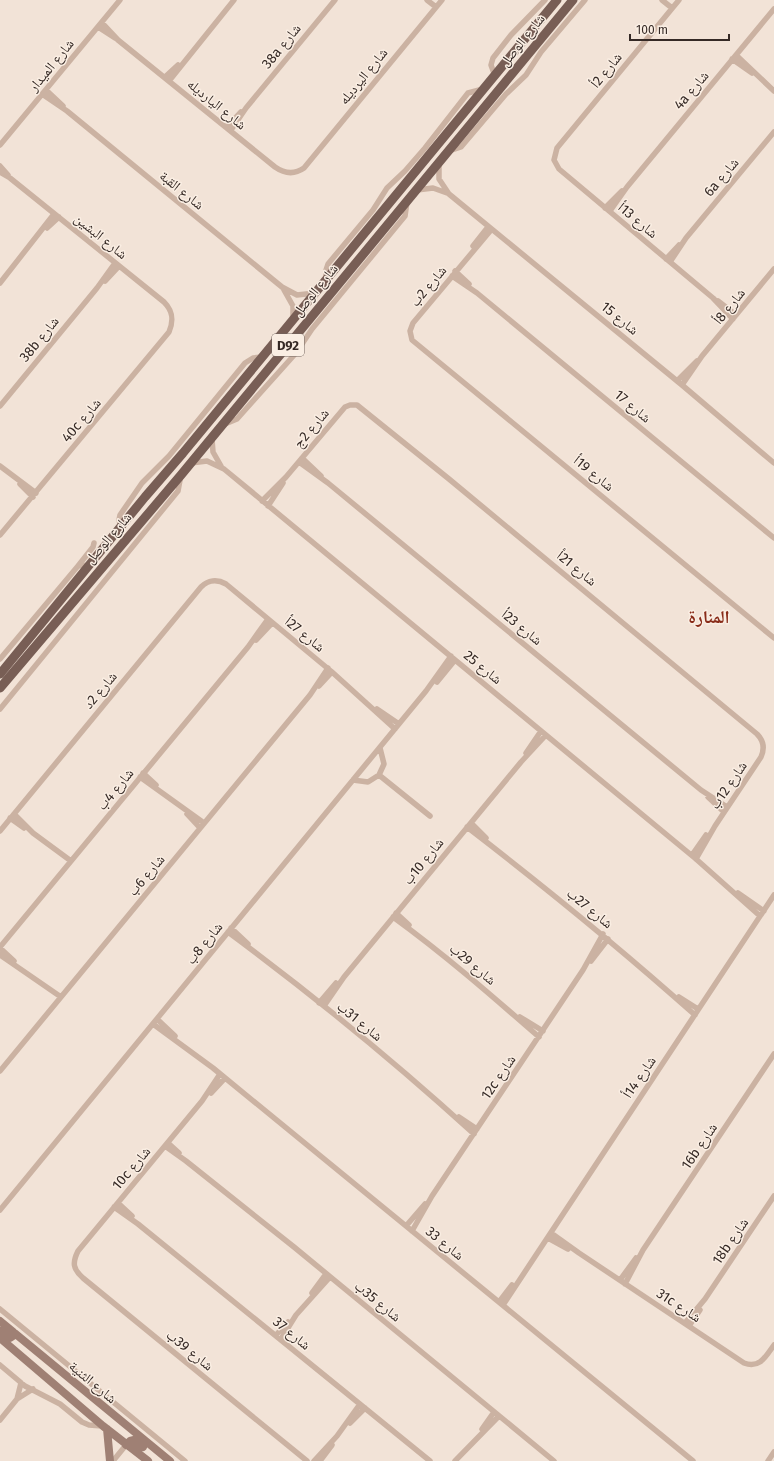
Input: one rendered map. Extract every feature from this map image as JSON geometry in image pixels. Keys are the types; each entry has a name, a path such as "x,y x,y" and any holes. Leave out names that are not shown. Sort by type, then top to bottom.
{"main road":[{"name":"شارع الوصل","path":"0,674 557,0"},
{"name":"شارع الوصل","path":"0,688 191,463 573,0"},
{"name":"شارع الثنية","path":"0,1321 170,1461"},
{"path":"0,1331 10,1338 13,1336 13,1332"},
{"name":"شارع الثنية","path":"0,1338 126,1445 148,1461"},
{"path":"105,1427 110,1461"},
{"path":"126,1445 130,1441 135,1441 161,1461"}],"street":[{"name":"شارع الميدار","path":"0,145 120,0"},
{"path":"167,79 183,62 234,0"},
{"name":"38a شارع","path":"229,128 335,0"},
{"path":"427,0 438,2"},
{"path":"495,76 491,65 493,58 511,35 545,0"},
{"path":"447,152 461,147 506,94 526,75 541,52 585,0"},
{"path":"662,0 672,8"},
{"name":"شارع 2أ","path":"554,156 557,148 679,0"},
{"name":"شارع اليرديله","path":"304,168 438,2"},
{"name":"4a شارع","path":"608,209 774,9"},
{"name":"شارع اليارديله","path":"100,25 279,170 292,173 304,168"},
{"path":"734,57 773,90"},
{"name":"شارع القبة","path":"44,92 282,287 297,295 315,293"},
{"name":"6a شارع","path":"668,260 774,132"},
{"name":"شارع 13أ","path":"554,156 558,169 608,209 735,317"},
{"name":"شارع 15","path":"439,162 439,179 449,194 680,383 774,463"},
{"name":"شارع البشين","path":"0,166 10,178"},
{"name":"شارع البشين","path":"0,172 10,178 57,215 164,302 171,311 173,317"},
{"name":"شارع 15","path":"416,190 433,188 449,194"},
{"path":"0,283 57,215"},
{"name":"شارع 2ب","path":"413,323 490,228"},
{"name":"38b شارع","path":"0,406 117,264"},
{"name":"شارع 8أ","path":"680,383 774,269"},
{"name":"شارع 17","path":"454,274 774,538"},
{"name":"شارع القبة","path":"282,287 292,302 292,321"},
{"name":"40c شارع","path":"0,535 169,332 173,317"},
{"name":"شارع 19أ","path":"413,323 410,334 414,343 653,537 774,638"},
{"name":"شارع 2ج","path":"262,501 286,477 345,407 354,405 360,407"},
{"name":"شارع 21أ","path":"360,407 757,734 763,743 761,757"},
{"name":"شارع 25","path":"212,437 214,455 224,469 694,857 725,885 762,913"},
{"name":"شارع 23أ","path":"300,460 726,810"},
{"name":"شارع 25","path":"191,463 207,461 224,469"},
{"path":"0,466 34,495"},
{"path":"0,709 27,674 178,491 181,475"},
{"name":"شارع 2ج","path":"268,506 286,477"},
{"path":"0,659 78,566 93,547 94,543"},
{"path":"78,566 91,565"},
{"name":"شارع 2د","path":"0,830 201,587 206,582 214,580 226,584"},
{"name":"شارع 27أ","path":"226,584 397,727"},
{"name":"شارع 4ب","path":"0,948 270,621"},
{"name":"شارع 8ب","path":"0,1210 2,1203 155,1021 453,658"},
{"name":"شارع 6ب","path":"0,1071 330,670"},
{"name":"شارع 10ب","path":"321,1004 544,733"},
{"path":"353,780 368,782 379,775 384,764 380,748"},
{"name":"شارع 12ب","path":"694,857 761,757"},
{"path":"142,775 202,825"},
{"path":"379,775 430,816"},
{"path":"12,816 70,863"},
{"name":"شارع 27ب","path":"469,825 492,846 603,934 670,992 696,1012"},
{"name":"شارع 14أ","path":"501,1304 525,1272 774,895"},
{"name":"شارع 29ب","path":"395,915 513,1013 539,1037"},
{"name":"شارع 31ب","path":"230,930 476,1132"},
{"name":"12c شارع","path":"412,1231 432,1196 583,970 603,934"},
{"name":"12c شارع","path":"583,970 608,939"},
{"path":"0,948 21,969 59,999"},
{"path":"0,955 21,969"},
{"name":"شارع 29ب","path":"513,1013 542,1031"},
{"name":"شارع 33","path":"155,1021 693,1461"},
{"name":"16b شارع","path":"620,1280 643,1250 774,1054"},
{"name":"10c شارع","path":"78,1251 222,1076"},
{"name":"شارع 35ب","path":"166,1144 554,1461"},
{"name":"12c شارع","path":"406,1226 432,1196"},
{"name":"18b شارع","path":"687,1325 774,1196"},
{"name":"شارع 37","path":"116,1205 430,1461"},
{"name":"31c شارع","path":"549,1235 620,1280 744,1363 756,1364 766,1357 774,1345"},
{"name":"16b شارع","path":"625,1284 643,1250"},
{"name":"شارع 39ب","path":"78,1251 73,1263 74,1268 83,1278 307,1461"},
{"path":"279,1337 328,1276"},
{"path":"0,1309 185,1461"},
{"path":"0,1365 21,1383 55,1400 84,1424 105,1427"},
{"path":"17,1399 21,1383"},
{"path":"0,1420 17,1399 33,1389"},
{"path":"314,1461 363,1406"},
{"path":"455,1461 497,1414"},
{"path":"320,1461 337,1436"},
{"path":"114,1461 126,1445"},
{"path":"460,1461 467,1449"},
{"path":"768,1461 774,1452"}],"district":[{"name":"المنارة","path":"709,617"}]}
